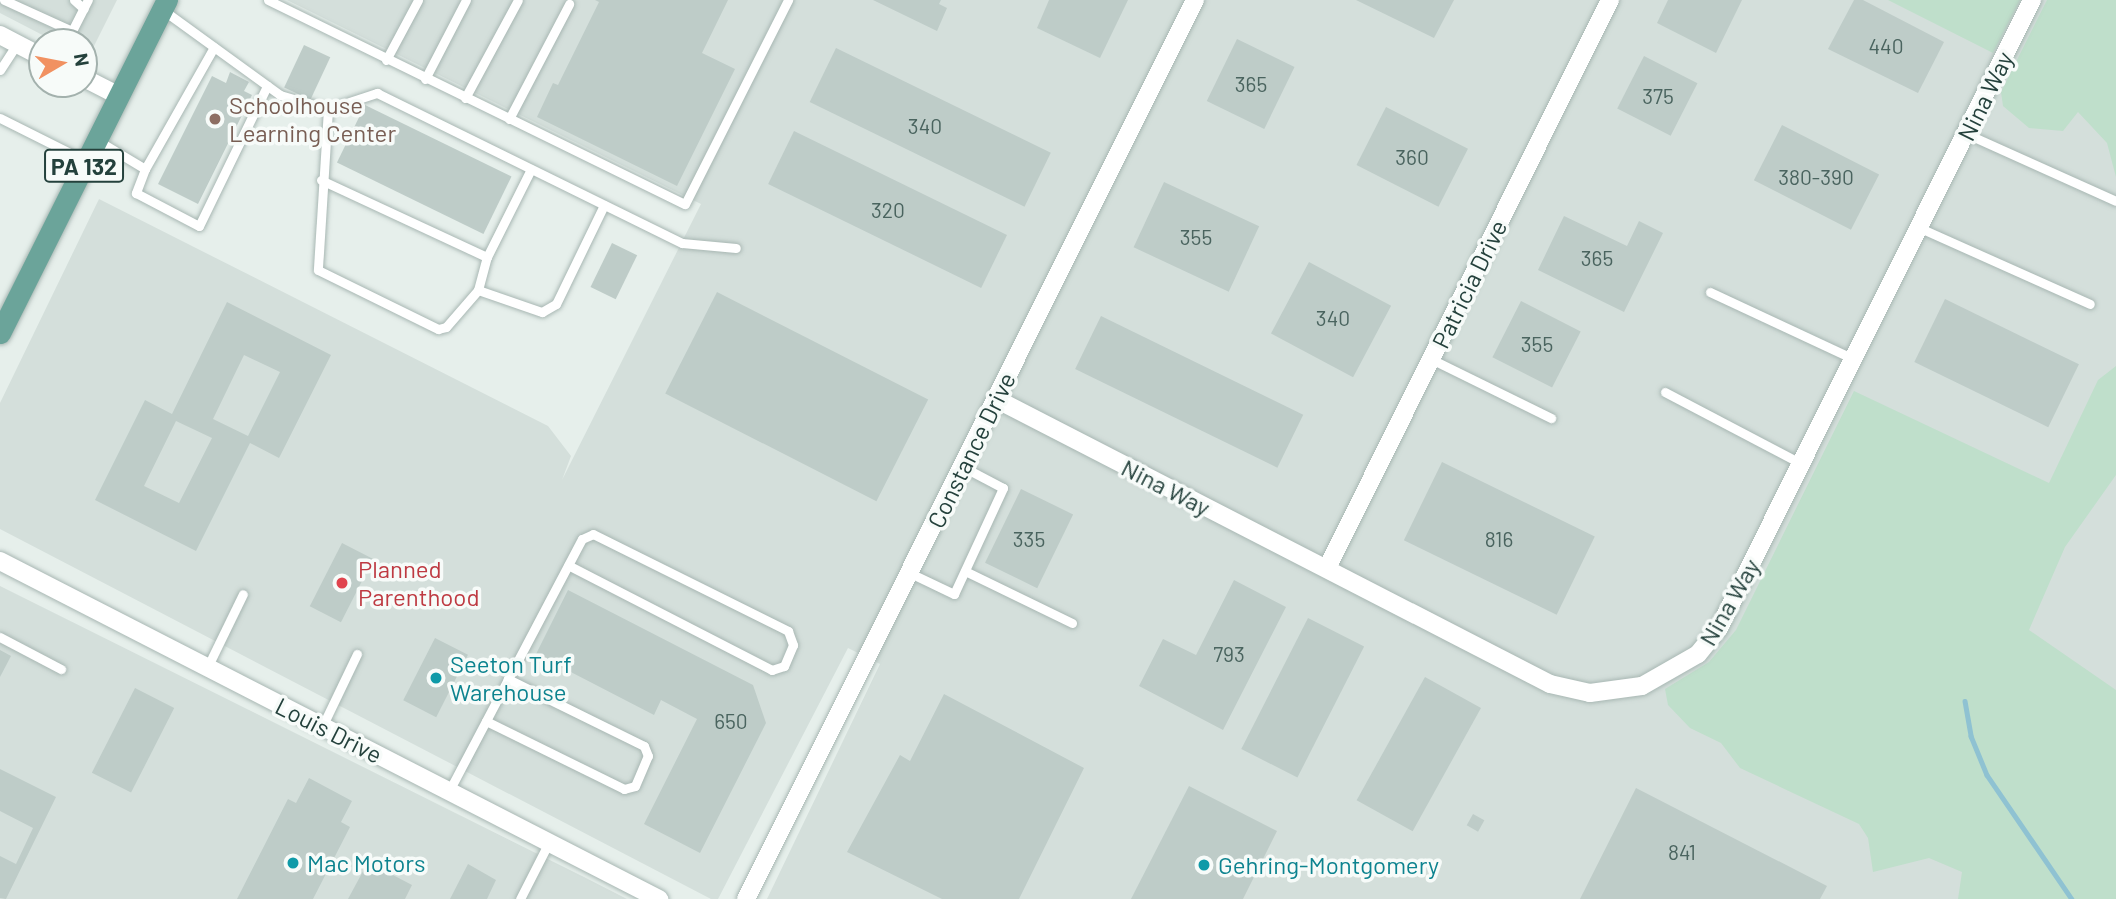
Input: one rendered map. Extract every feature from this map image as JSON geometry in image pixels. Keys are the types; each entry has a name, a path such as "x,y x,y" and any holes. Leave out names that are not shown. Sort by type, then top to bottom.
{"main road":[{"name":"PA 132","path":"0,332 165,5"}],"street":[{"name":"Constance Drive","path":"746,899 1195,0"},
{"name":"Patricia Drive","path":"1327,568 1610,0"},
{"name":"Nina Way","path":"996,399 1550,684 1590,693 1627,690 1670,673 1710,641 1802,464 2032,0"},
{"path":"0,35 28,50"},
{"path":"98,85 119,96"},
{"name":"Louis Drive","path":"0,561 659,899"}],"lane":[{"path":"4,0 72,31 86,4 74,0"},
{"path":"268,0 685,204 788,0"},
{"path":"386,60 418,0"},
{"path":"425,79 466,0"},
{"path":"465,98 517,0"},
{"path":"509,119 569,4"},
{"path":"165,5 214,47 280,95 328,109 377,93 682,243 736,248"},
{"path":"0,70 17,44"},
{"path":"214,47 145,169 136,193 199,226 267,86"},
{"path":"328,109 321,180 318,270 438,329 446,327 478,290 487,257 531,169"},
{"path":"0,118 86,161"},
{"path":"1966,134 2116,201"},
{"path":"97,140 145,169"},
{"path":"321,180 487,257"},
{"path":"478,290 542,312 556,304 604,205"},
{"path":"1920,228 2091,304"},
{"path":"1710,292 1854,359"},
{"path":"1431,359 1551,418"},
{"path":"1665,392 1802,464"},
{"path":"910,573 954,594 1003,488 962,467"},
{"path":"449,791 568,565 582,539 593,534 788,631 793,645 784,666 772,670 568,565"},
{"path":"965,571 1072,623"},
{"path":"207,668 243,594"},
{"path":"0,637 61,668"},
{"path":"322,727 357,654"},
{"path":"486,721 624,789 635,786 648,755 644,746 508,679"},
{"path":"520,899 549,842"}],"shaded area":[{"path":"0,0 117,0 98,38 98,28 29,28 0,13"},
{"path":"287,0 2116,0 2116,899 767,899 880,664 848,648 718,899 711,899 0,529 0,403 99,199 548,426 571,456 562,480 701,204"},
{"path":"0,586 586,878 627,899 0,899"}],"green space":[{"path":"1888,0 2020,0 1993,53"},
{"path":"2047,0 2116,0 2116,177 2107,143 2078,112 2063,131 2029,128 2003,106 2001,92"},
{"path":"2116,366 2116,475 2065,547 2029,630 2116,690 2116,899 1958,899 1962,872 1929,858 1873,872 1868,838 1859,824 1740,768 1721,743 1690,728 1668,705 1665,689 1709,662 1736,630 1854,391 2049,483 2098,380"}],"building":[{"path":"595,0 728,0 702,53 735,69 677,186 537,117 553,83 558,85 599,2"},
{"path":"873,0 941,0 939,4 947,8 937,31"},
{"path":"1049,0 1128,0 1100,58 1037,28"},
{"path":"1356,0 1454,0 1434,38"},
{"path":"1668,0 1742,0 1716,53 1657,23"},
{"path":"1854,0 1863,0 1944,42 1918,93 1828,49"},
{"path":"1237,39 1295,67 1264,129 1207,101"},
{"path":"304,45 330,57 310,100 284,88"},
{"path":"836,48 1051,153 1025,207 810,102"},
{"path":"1644,56 1697,83 1671,136 1617,109"},
{"name":"Schoolhouse Learning Center","path":"230,72 249,82 244,91 252,95 198,204 158,184 212,76 226,83"},
{"path":"365,105 512,176 483,234 337,163"},
{"path":"1386,107 1468,149 1438,207 1356,165"},
{"path":"1782,125 1879,174 1851,230 1754,180"},
{"path":"794,131 1007,235 981,288 768,184"},
{"path":"1164,182 1259,226 1229,292 1134,247"},
{"path":"1564,216 1627,246 1639,221 1663,233 1624,312 1538,270"},
{"path":"612,243 637,255 616,299 591,287"},
{"path":"1309,262 1391,306 1353,377 1271,334"},
{"path":"717,292 928,400 876,501 665,394"},
{"path":"1945,299 2079,364 2048,427 1914,362"},
{"path":"1521,301 1581,331 1552,388 1492,357"},
{"path":"227,302 331,355 279,458 250,443 196,551 95,500 145,400 172,414","holes":["244,355 280,372 248,436 213,419","176,421 212,438 179,503 144,486"]},
{"path":"1101,316 1303,415 1277,468 1075,369"},
{"path":"1442,462 1595,537 1557,615 1404,540"},
{"path":"1021,489 1073,514 1037,588 985,563"},
{"name":"Planned Parenthood","path":"342,543 373,559 341,622 310,606"},
{"path":"1234,580 1286,607 1223,730 1139,686 1163,639 1196,655"},
{"path":"568,590 753,685 766,723 700,853 644,824 697,719 661,700 654,715 536,654"},
{"path":"1308,618 1364,647 1297,778 1241,749"},
{"name":"Seeton Turf Warehouse","path":"435,638 468,655 436,717 403,700"},
{"path":"0,650 11,656 0,677"},
{"path":"1425,677 1481,708 1413,831 1357,800"},
{"path":"135,688 174,708 131,793 92,773"},
{"path":"944,694 1084,768 1019,899 942,899 847,852 900,755 910,761"},
{"path":"0,769 56,797 6,899 0,898 0,856 16,864 33,828 0,811"},
{"name":"Mac Motors","path":"309,778 352,801 341,822 350,827 313,899 237,899 288,799 296,803"},
{"name":"Gehring-Montgomery","path":"1189,786 1277,831 1243,899 1131,899"},
{"path":"1636,788 1827,886 1820,899 1580,899"},
{"path":"1473,814 1484,820 1478,832 1467,825"},
{"path":"368,862 412,885 405,899 348,899"},
{"path":"468,864 496,880 487,899 450,899"}],"waterway":[{"path":"1965,701 1971,736 1987,775 2072,899"}],"place":[{"name":"Schoolhouse Learning Center","path":"215,119"},
{"name":"Planned Parenthood","path":"342,583"},
{"name":"Seeton Turf Warehouse","path":"436,678"},
{"name":"Mac Motors","path":"293,863"},
{"name":"Gehring-Montgomery","path":"1204,865"}]}
